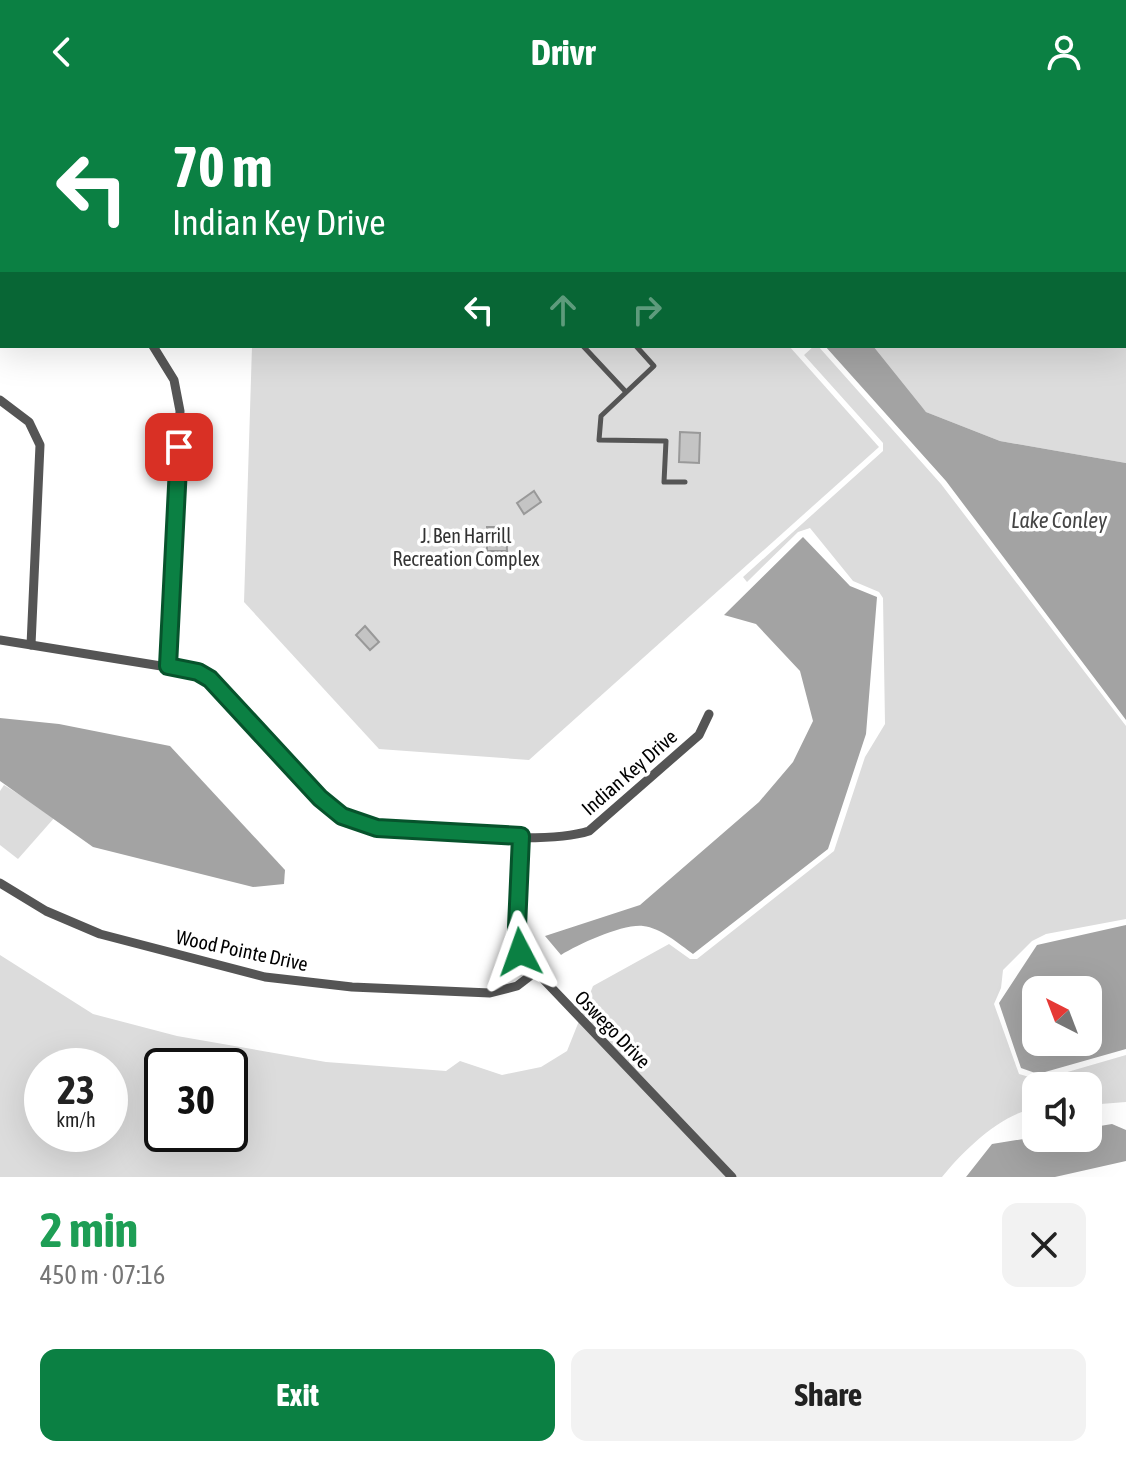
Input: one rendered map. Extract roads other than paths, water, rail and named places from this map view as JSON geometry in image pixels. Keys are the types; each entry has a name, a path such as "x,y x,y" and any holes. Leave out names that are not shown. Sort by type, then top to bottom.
{"street":[{"path":"154,348 174,380 180,411 168,666"},
{"path":"0,400 29,422 40,445 31,645"},
{"name":"Indian Key Drive","path":"0,640 198,672 210,679 320,798 342,816 377,828 572,837 601,825 699,735 709,714"},
{"name":"Oswego Drive","path":"521,836 517,940 534,973 732,1177"},
{"name":"Wood Pointe Drive","path":"0,883 46,911 100,934 291,981 490,993 517,986 534,973"}],"lane":[{"path":"585,348 626,393"},
{"path":"638,348 654,366 601,416 599,440 666,441 664,482 685,482"}],"water":[{"name":"Lake Conley","path":"827,348 875,348 926,412 1000,441 1126,463 1126,720 946,481"},
{"path":"803,537 850,586 877,597 866,734 828,849 693,954 663,933 650,927 634,926 589,940 561,955 545,936 640,905 759,802 793,762 813,721 800,671 756,624 724,615"},
{"path":"0,718 59,724 170,746 285,870 284,884 253,887 93,847 0,781"},
{"path":"1126,925 1126,1049 1102,1056 1102,976 1022,976 1022,1056 1101,1056 1045,1072 1021,1068 999,1003 1037,945"},
{"path":"1112,1124 1126,1130 1126,1161 1055,1177 966,1177 992,1144 1022,1139 1022,1152 1102,1152 1102,1126"}],"park label":[{"name":"J. Ben Harrill Recreation Complex","path":"466,546"}]}
